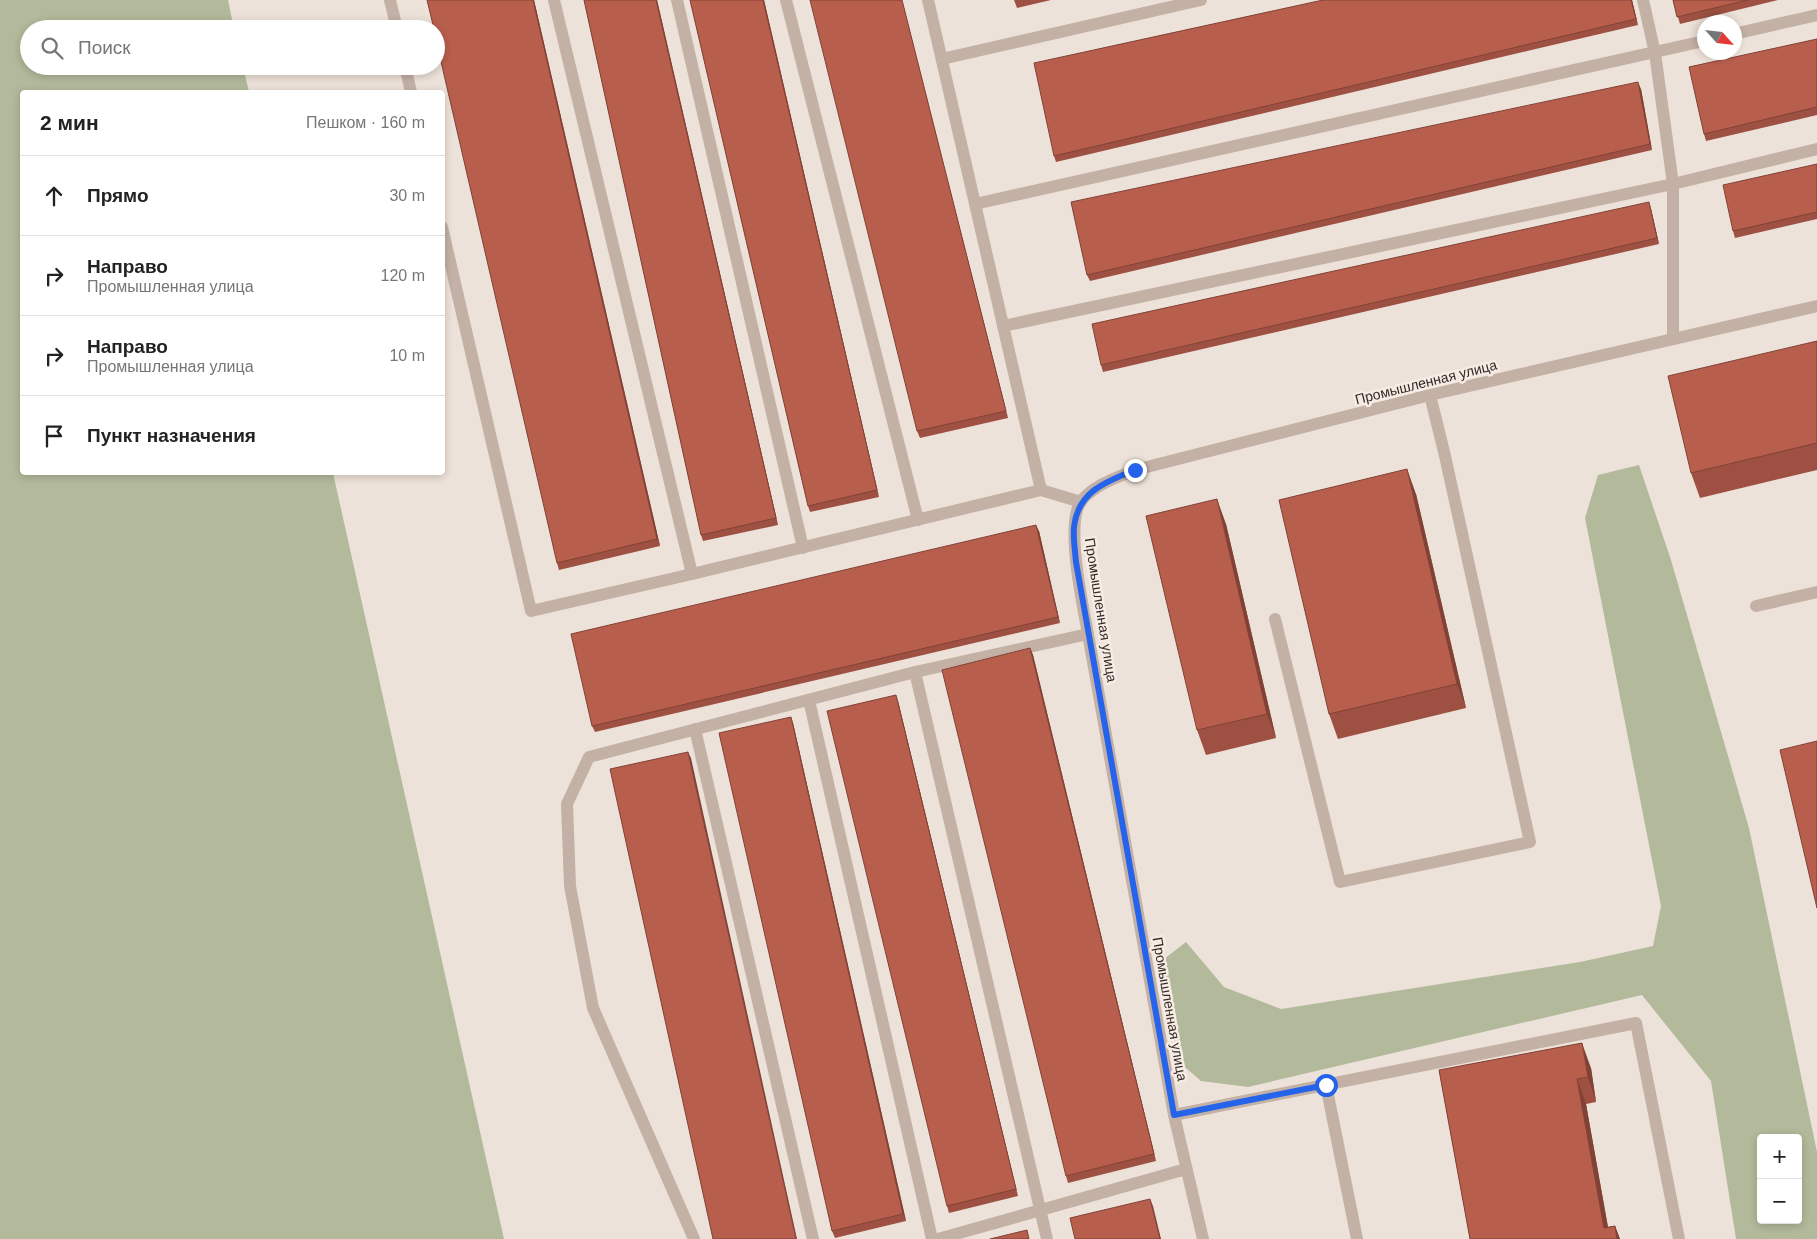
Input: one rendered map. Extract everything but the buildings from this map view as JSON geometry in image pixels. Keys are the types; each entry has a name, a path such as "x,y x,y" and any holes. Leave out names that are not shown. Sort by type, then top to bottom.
{"street":[{"path":"390,0 395,20"},
{"path":"554,0 692,574"},
{"path":"678,0 802,548"},
{"path":"786,0 918,520"},
{"path":"928,0 1041,490"},
{"path":"942,59 1201,0"},
{"path":"1643,0 1655,53 1673,184 1672,339"},
{"path":"1742,32 1817,15"},
{"path":"975,204 1697,43"},
{"path":"407,75 411,90"},
{"path":"1003,326 1673,184 1817,148"},
{"path":"445,240 531,610 692,574 1041,490 1081,502"},
{"name":"Промышленная улица","path":"1203,1239 1174,1115 1076,562 1074,526 1081,502 1101,484 1135,470 1430,395 1817,306"},
{"path":"1275,619 1340,882 1530,842 1430,395"},
{"path":"1756,606 1817,592"},
{"path":"694,1239 593,1008 570,886 567,804 589,757 915,672 1088,634"},
{"path":"915,672 1047,1239"},
{"path":"809,700 932,1239"},
{"path":"695,730 813,1239"},
{"path":"1174,1115 1636,1023 1679,1239"},
{"path":"1326,1085 1357,1239"},
{"path":"938,1239 1186,1169"}],"green space":[{"path":"0,0 228,0 232,20 20,20 20,75 245,75 249,90 20,90 20,475 333,475 504,1239 0,1239"},
{"path":"1639,465 1671,560 1749,828 1817,1152 1817,1239 1736,1239 1711,1081 1642,995 1248,1087 1201,1081 1179,1062 1159,963 1186,942 1224,987 1281,1009 1580,962 1653,946 1661,906 1585,518 1598,475"}],"route":[{"path":"1135,470 1101,484 1081,502 1074,526 1076,562 1174,1115 1326,1085"}]}
